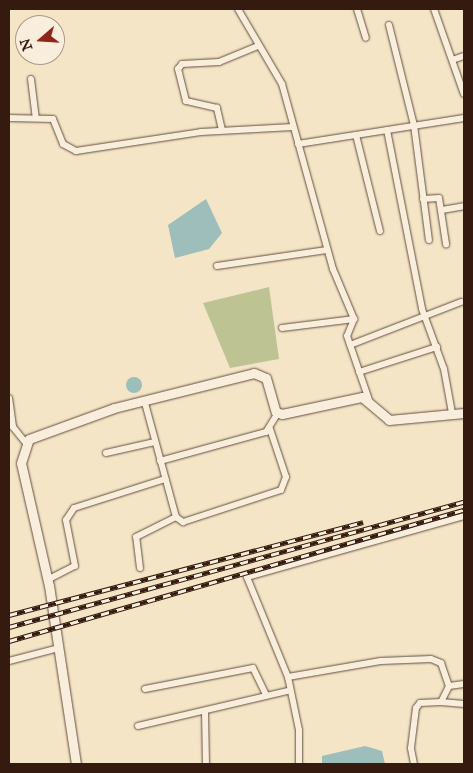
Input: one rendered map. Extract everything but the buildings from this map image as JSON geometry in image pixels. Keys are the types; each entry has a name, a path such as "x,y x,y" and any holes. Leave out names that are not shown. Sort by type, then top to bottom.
{"street":[{"path":"238,9 258,46 280,77 327,250 354,319 348,331 350,345 369,400 389,420 464,413"},
{"path":"357,9 366,38"},
{"path":"434,9 455,59 464,94"},
{"path":"389,25 414,125 429,240"},
{"path":"222,130 216,108 186,101 178,69 219,62 258,46"},
{"path":"455,59 464,56"},
{"path":"31,78 36,118"},
{"path":"9,118 55,120 63,144 76,150 222,130 293,127"},
{"path":"298,144 464,118"},
{"path":"387,130 426,318 436,347 452,413"},
{"path":"356,135 380,231"},
{"path":"423,199 439,198 446,244"},
{"path":"442,210 464,206"},
{"path":"217,266 327,250"},
{"path":"350,345 426,318 461,302"},
{"path":"282,328 354,319"},
{"path":"359,372 436,347"},
{"path":"25,442 70,422 259,373 266,378 278,413 270,429 286,477 281,490 188,521 176,517 136,536 140,568"},
{"path":"9,398 13,427 25,442 21,463 47,580 76,764"},
{"path":"278,413 350,398 369,400"},
{"path":"145,403 154,442 176,517"},
{"path":"160,461 270,429"},
{"path":"106,454 154,442"},
{"path":"47,580 75,566 66,520 74,508 165,479"},
{"path":"299,764 299,730 288,690 288,677 247,577 464,516"},
{"path":"9,661 59,648"},
{"path":"288,677 381,661 431,659 441,663 449,686 441,702"},
{"path":"145,689 253,668 266,695"},
{"path":"449,686 464,684"},
{"path":"138,726 205,712 288,690"},
{"path":"414,764 411,748 416,708 420,703 464,704"},
{"path":"205,712 206,764"}],"green space":[{"path":"269,287 279,359 230,368 203,303"}],"water":[{"path":"206,199 222,233 209,249 175,258 168,225"},
{"path":"134,377 140,379 142,385 140,391 134,393 128,391 126,385 128,379"},
{"path":"365,746 382,751 385,764 322,764 322,756"}],"railway":[{"path":"9,627 464,502"},
{"path":"9,641 464,510"},
{"path":"9,615 363,522"}]}
